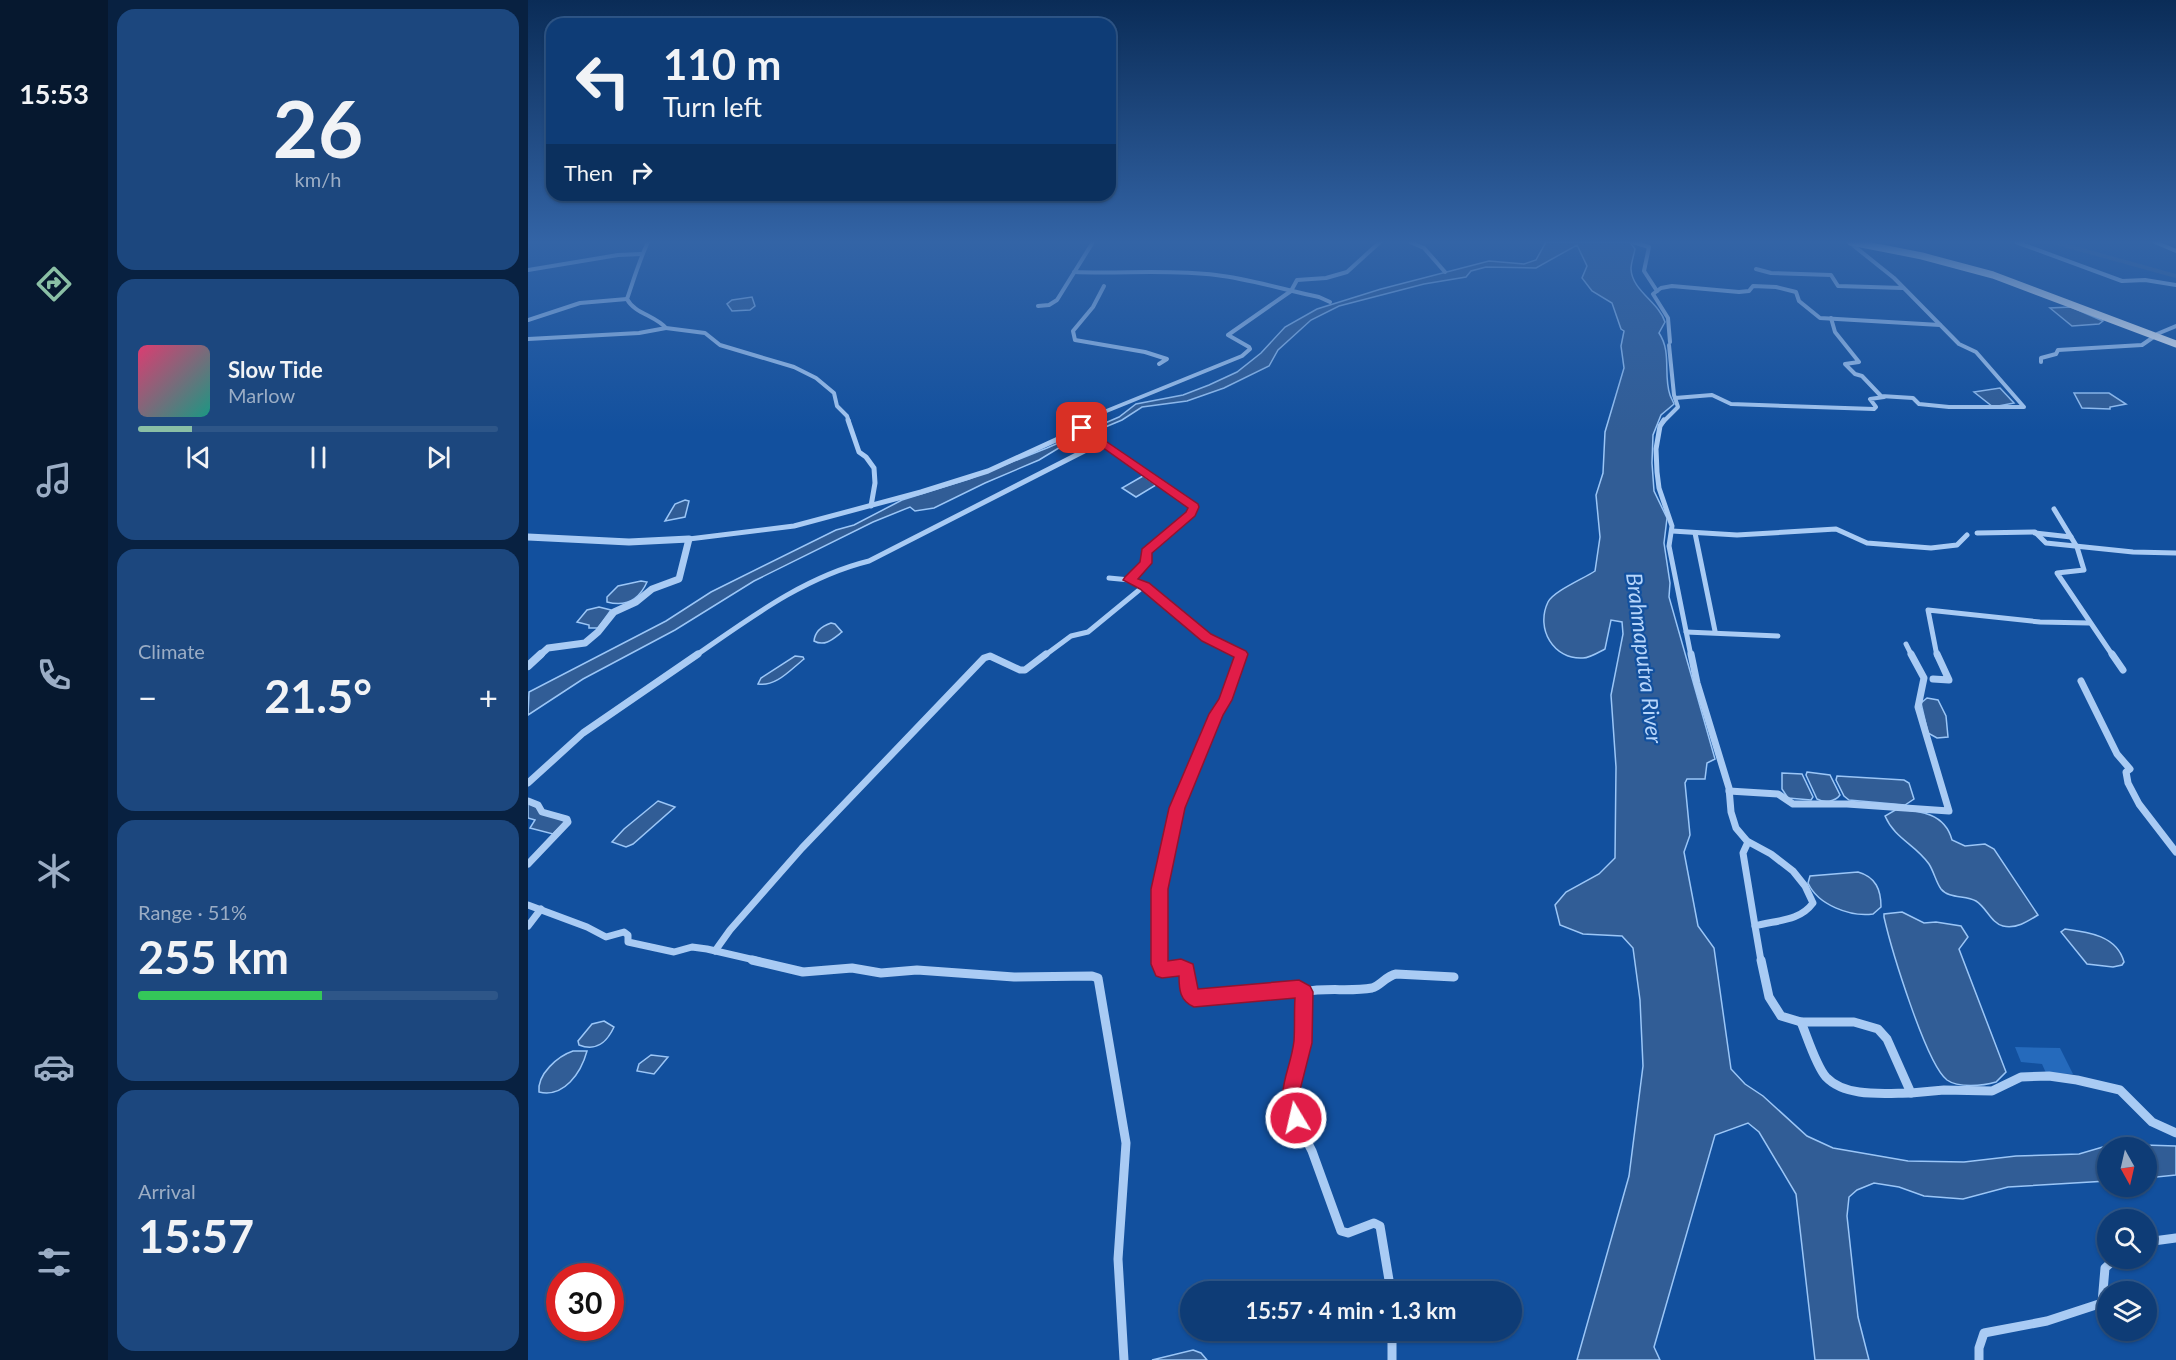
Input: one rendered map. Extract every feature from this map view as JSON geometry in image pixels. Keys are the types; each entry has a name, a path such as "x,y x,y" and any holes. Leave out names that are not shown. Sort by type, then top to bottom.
{"highway":[{"path":"2076,305 2156,335"},
{"path":"2079,305 2176,343"}],"street":[{"path":"528,320 571,305"},
{"path":"631,305 660,321 666,328"},
{"path":"1038,306 1044,305"},
{"path":"1094,305 1072,331 1074,340 1145,352 1167,359 1159,364"},
{"path":"528,537 649,543 794,526 988,471 1081,429 1086,421 1099,414 1242,356 1250,349 1249,347 1228,335 1270,305"},
{"path":"1660,305 1668,318 1675,398 1678,407 1665,418 1660,426 1656,449 1659,488 1669,511 1672,531 1669,546 1697,683 1729,791 1738,832 1748,842 1781,860 1805,882 1813,903 1808,910 1800,914 1755,926"},
{"path":"1805,305 1820,318 1940,325"},
{"path":"1675,398 1712,395 1731,404 1874,409 1876,407 1870,399 1885,397 1913,398 1919,404 1949,407 2024,408 2010,389 1993,374 1977,352 1959,344 1921,305"},
{"path":"1831,318 1835,332 1859,362 1845,364 1885,397"},
{"path":"2041,362 2041,358 2056,354 2058,350 2142,345 2156,335 2176,326"},
{"path":"528,339 639,333 666,328 705,333 711,341 720,345 794,367 834,393 837,406 847,416 859,452 868,456 876,476 871,506"},
{"path":"1081,429 1132,462 1194,507 1191,513 1147,552 1146,563 1130,580"},
{"path":"528,783 583,733 768,607 840,568 869,561 943,525 1100,443"},
{"path":"2054,509 2077,547 2084,570 2057,573 2089,624 2123,670"},
{"path":"1672,531 1737,535 1836,529 1845,530 1861,542 1886,546 1947,548 1962,543 1967,535"},
{"path":"1977,532 2035,532 2071,537"},
{"path":"2035,532 2046,543 2176,553"},
{"path":"1695,533 1715,632"},
{"path":"528,666 548,648 585,643 614,612 636,603 652,589 679,579 689,539"},
{"path":"1109,578 1130,580 1144,586 1206,638 1242,654 1225,700 1216,714 1177,808 1160,889 1158,929 1161,968 1187,970 1188,992 1194,998 1273,990 1299,989 1304,992 1318,989 1374,988 1388,976 1396,974 1454,977"},
{"path":"715,951 730,930 802,848 984,658 990,656 1020,670 1025,670 1071,636 1088,632 1144,586"},
{"path":"1933,679 1949,680 1936,653 1928,610 2040,622 2089,624"},
{"path":"1686,632 1778,636"},
{"path":"1729,791 1778,794 1793,804 1847,804 1949,811 1918,707 1924,678 1906,644"},
{"path":"2081,681 2117,754 2130,769 2126,772 2127,783 2134,796 2176,852"},
{"path":"528,801 538,805 542,812 567,819 568,822 528,864"},
{"path":"1748,842 1743,853 1754,930 1771,1003 1783,1018 1801,1022 1842,1021 1878,1029 1887,1039 1911,1093"},
{"path":"528,905 606,937 624,932 628,935 628,942 635,944 674,952 692,947 803,972 852,968 881,973 916,970 1014,977 1092,976 1098,978 1126,1143 1119,1259 1124,1360"},
{"path":"528,926 541,909"},
{"path":"1304,992 1303,1043 1291,1090 1296,1118 1312,1151 1341,1231 1348,1233 1374,1223 1380,1226 1389,1281"},
{"path":"1801,1022 1825,1076 1832,1082 1853,1090 1911,1093 1944,1090 1992,1091 2008,1085 2013,1078 2049,1076 2120,1090 2152,1122 2176,1133"},
{"path":"2157,1241 2176,1238"},
{"path":"1979,1360 1979,1348 1984,1333 2047,1321 2103,1303 2105,1269"},
{"path":"1392,1341 1392,1360"}],"shaded area":[{"path":"2015,1047 2060,1048 2073,1074 2046,1073 2042,1064 2021,1062"}],"water":[{"path":"728,305 755,306 750,310 732,311"},
{"path":"1328,305 1341,305 1311,320 1278,350 1269,366 1224,388 1187,401 1142,407 1122,420 1067,443 1039,460 934,508 915,511 910,507 873,522 754,581 675,630 583,679 528,715 529,692 666,621 711,592 902,500 969,479 1047,448 1119,417 1136,404 1183,395 1209,385 1237,372 1261,353 1285,327 1317,309"},
{"name":"Brahmaputra River","path":"1613,305 1655,305 1665,322 1659,333 1665,348 1668,387 1674,404 1661,415 1653,435 1654,491 1667,518 1664,543 1670,583 1669,597 1715,759 1707,763 1705,779 1687,779 1685,783 1690,835 1684,852 1698,926 1714,948 1731,1069 1745,1084 1763,1096 1807,1136 1833,1148 1908,1161 1964,1162 2016,1156 2079,1154 2097,1149 2097,1182 2008,1187 1963,1199 1924,1196 1899,1187 1874,1183 1857,1190 1849,1197 1847,1216 1858,1317 1869,1360 1815,1360 1796,1194 1759,1132 1748,1123 1715,1135 1654,1347 1660,1360 1577,1360 1629,1176 1643,1066 1640,1000 1633,948 1622,936 1583,934 1560,925 1555,905 1566,892 1599,874 1615,858 1616,767 1611,695 1623,634 1622,622 1611,620 1605,649 1583,658 1563,654 1556,648 1550,641 1544,622 1545,612 1551,598 1562,589 1595,571 1600,537 1596,495 1603,473 1605,432 1624,368 1621,346 1624,331 1621,329"},
{"path":"2071,307 2103,321 2099,324 2072,326 2050,308"},
{"path":"2000,388 2014,403 1993,407 1974,392"},
{"path":"2074,393 2109,393 2126,404 2110,407 2110,409 2082,408"},
{"path":"1143,476 1156,485 1136,497 1122,488"},
{"path":"685,500 689,501 685,517 665,521 675,504"},
{"path":"641,581 647,582 636,598 620,604 607,602 607,597 618,586"},
{"path":"599,607 611,610 598,628 589,628 589,625 577,622 587,610"},
{"path":"831,623 842,632 825,643 814,641 820,629"},
{"path":"795,656 804,659 777,680 758,684 761,678"},
{"path":"1927,698 1938,700 1946,716 1948,737 1937,738 1928,733 1921,703"},
{"path":"1807,772 1830,775 1840,795 1829,801 1817,799 1806,775"},
{"path":"1782,773 1802,774 1813,797 1811,800 1788,798 1782,789"},
{"path":"1837,776 1904,780 1909,783 1914,799 1905,805 1849,800 1844,796 1836,780"},
{"path":"658,801 675,807 633,844 626,847 612,842 624,829"},
{"path":"528,803 565,822 553,834 530,828 535,820 528,818"},
{"path":"1897,809 1923,813 1938,819 1949,831 1952,840 1965,846 1985,844 1994,849 2038,915 2017,926 2003,926 1995,922 1976,901 1944,892 1924,857 1889,824 1885,816"},
{"path":"1858,872 1873,881 1880,895 1881,907 1873,914 1855,914 1836,908 1819,898 1808,883 1810,876"},
{"path":"1902,912 1924,923 1936,922 1961,926 1968,937 1959,949 2006,1072 1996,1082 1978,1085 1952,1083 1939,1070 1929,1052 1910,1004 1884,917 1884,914"},
{"path":"2065,929 2092,934 2109,941 2120,953 2124,962 2122,965 2113,967 2087,964 2061,932"},
{"path":"604,1021 614,1027 605,1041 591,1047 579,1045 578,1041 592,1024"},
{"path":"573,1051 587,1051 576,1075 564,1087 556,1091 539,1092 539,1085 545,1072 561,1057"},
{"path":"651,1055 668,1057 654,1074 637,1071 639,1064"},
{"path":"2157,1145 2176,1146 2176,1175 2157,1177"},
{"path":"1193,1350 1201,1353 1207,1360 1152,1360"}],"route":[{"path":"1082,428 1100,443 1132,462 1194,507 1188,516 1147,552 1146,563 1130,580 1144,586 1206,638 1242,654 1225,700 1216,714 1177,808 1158,905 1160,964 1162,970 1185,968 1187,970 1188,992 1194,998 1273,990 1299,989 1304,992 1303,1043 1291,1082 1296,1118"}]}
